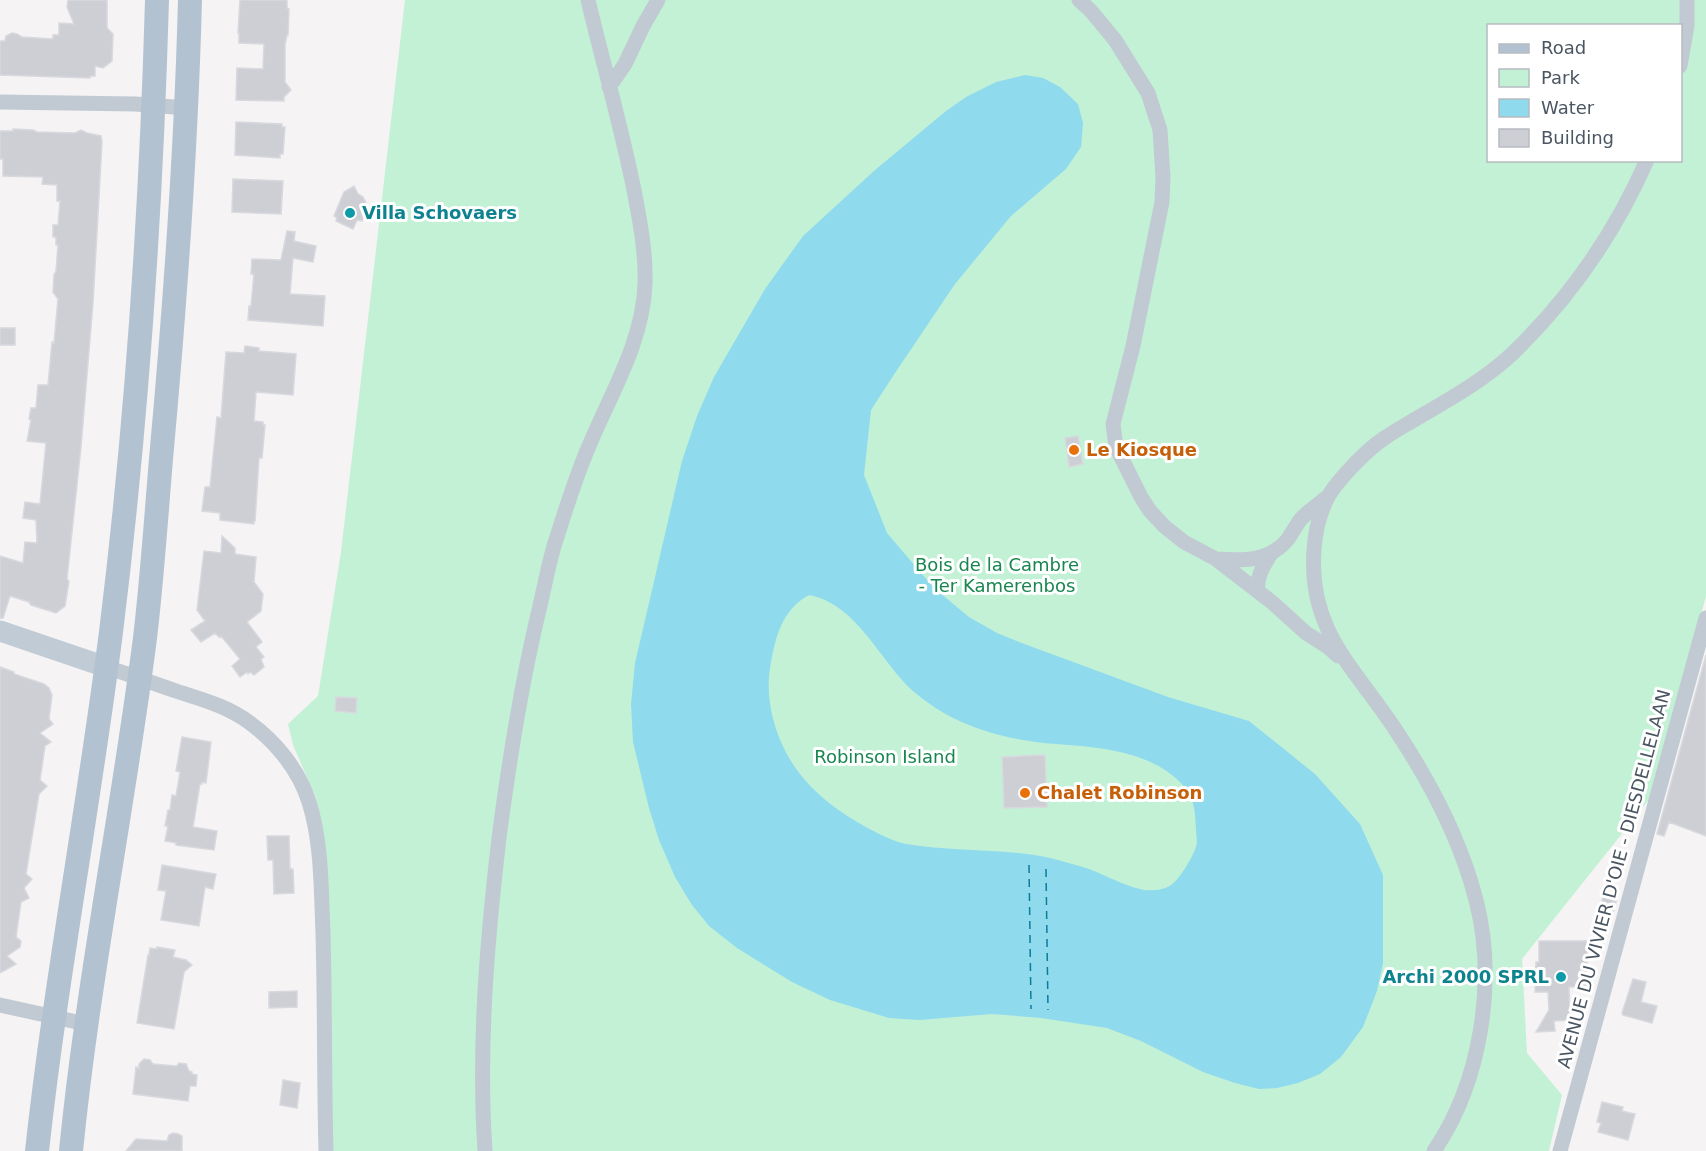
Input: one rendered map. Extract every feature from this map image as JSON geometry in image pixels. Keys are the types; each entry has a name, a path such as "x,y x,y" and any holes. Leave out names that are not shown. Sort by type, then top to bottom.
{"main road":[{"path":"37,1151 54,1018 106,667 126,499 148,239 157,0"},
{"path":"71,1151 86,1024 145,635 169,375 187,108 190,0"}],"street":[{"path":"485,1151 483,1121 484,987 504,798 519,701 553,551 589,446 628,359 639,327 645,284 639,216 626,149 588,0"},
{"path":"609,87 625,64 658,0"},
{"path":"1079,0 1091,10 1115,40 1148,93 1160,130 1162,202 1133,346 1113,424 1116,447 1140,496 1164,526 1184,542 1216,559 1258,591 1306,633 1328,647 1347,665"},
{"path":"1682,55 1687,26 1687,0"},
{"path":"0,102 135,104 187,108"},
{"path":"1434,1151 1449,1126 1475,1062 1483,1012 1484,972 1483,941 1476,900 1450,826 1419,767 1393,727 1347,665 1329,632 1314,589 1314,551 1318,522 1327,498 1362,456 1384,438 1493,371 1543,322 1584,272 1610,234 1646,162"},
{"path":"1216,559 1247,561 1261,558 1272,552 1281,547 1300,519 1327,498"},
{"path":"1258,591 1257,581 1260,572 1272,552"},
{"name":"AVENUE DU VIVIER D'OIE - DIESDELLELAAN","path":"1560,1151 1704,634 1706,618"},
{"path":"0,631 222,706 249,722 282,752 309,801 317,842 321,885 325,1001 326,1151"},
{"path":"0,1005 86,1024"}],"green space":[{"name":"Bois de la Cambre - Ter Kamerenbos","path":"405,0 1706,0 1706,596 1652,796 1522,959 1527,1053 1562,1095 1549,1151 330,1151 326,884 316,798 293,745 288,724 318,696 341,552"}],"water":[{"path":"1025,75 1043,78 1060,87 1078,104 1083,123 1081,147 1066,169 1011,216 955,284 895,373 871,410 864,475 887,533 934,588 969,617 1019,642 1168,697 1249,721 1315,774 1360,824 1383,875 1383,963 1377,991 1363,1027 1341,1057 1320,1074 1298,1083 1259,1089 1235,1083 1203,1072 1141,1041 1107,1028 1041,1018 992,1014 919,1020 889,1018 830,1000 792,982 737,948 709,926 692,905 675,877 659,840 649,808 633,742 631,704 635,663 682,461 697,416 714,377 765,289 803,236 875,170 946,111 966,97 996,82","holes":["809,595 826,600 841,609 854,621 913,691 928,703 962,722 1017,739 1122,752 1153,763 1180,782 1189,793 1193,804 1197,845 1178,878 1165,888 1147,890 1050,858 906,844 874,831 833,806 805,780 788,756 776,727 769,697 770,668 774,646 786,617 799,601"]}],"building":[{"path":"68,0 107,0 107,28 113,34 112,61 103,68 95,66 95,76 90,76 90,78 0,75 0,41 5,41 6,36 12,33 22,37 53,39 53,35 59,35 59,23 74,24 67,7"},
{"path":"240,0 287,0 289,9 288,35 285,45 285,82 291,90 284,97 284,101 236,100 237,68 263,69 264,44 239,43"},
{"path":"236,122 282,124 282,127 285,127 283,154 280,154 280,158 235,155"},
{"path":"13,129 75,133 81,130 101,136 102,142 93,303 65,606 56,613 10,596 3,618 0,618 0,556 23,563 25,542 37,543 36,520 23,518 25,502 40,504 46,443 27,441 31,408 36,408 38,385 48,385 58,299 53,292 58,245 56,245 56,237 53,237 53,225 58,225 60,201 57,201 57,185 42,184 43,177 3,176 3,159 0,159 0,131 13,131"},
{"path":"233,179 283,181 281,214 232,212"},
{"name":"Villa Schovaers","path":"354,186 368,207 362,221 357,220 353,229 336,221 337,218 334,216 344,192"},
{"path":"287,231 295,232 294,241 316,246 313,262 293,258 290,294 325,296 323,326 248,320 254,274 251,274 252,259 281,260"},
{"path":"0,328 15,328 15,345 0,345"},
{"path":"245,346 259,348 259,351 296,354 293,395 256,392 254,421 263,422 265,425 262,458 259,458 254,524 220,520 220,513 202,511 205,487 210,487 217,417 221,418 226,352 244,353"},
{"path":"1078,436 1083,464 1069,467 1065,438"},
{"path":"222,536 235,548 235,554 256,557 254,582 263,594 261,611 247,622 262,642 256,647 264,657 261,659 264,667 254,675 247,672 240,677 232,666 240,659 221,636 215,633 201,642 191,630 205,621 197,610 204,551 221,553"},
{"path":"1706,655 1706,836 1669,822 1664,836 1657,834"},
{"path":"0,667 49,688 52,695 49,719 53,724 40,733 51,742 45,746 40,780 47,786 39,794 26,874 32,879 24,888 29,898 21,902 16,937 21,941 20,947 7,956 16,964 0,973"},
{"path":"336,697 357,698 356,713 335,711"},
{"path":"182,737 211,742 206,783 200,784 193,827 217,831 214,850 176,845 176,843 165,841 168,810 170,810 172,795 176,796 180,772 176,771"},
{"name":"Chalet Robinson","path":"1045,755 1047,807 1004,808 1002,757"},
{"path":"267,836 289,836 290,869 293,869 294,893 274,894 273,860 268,860"},
{"path":"162,865 216,874 213,889 205,887 199,926 161,920 166,891 158,890"},
{"path":"1604,894 1617,898 1612,917 1598,914"},
{"path":"1539,941 1587,941 1587,987 1569,987 1570,1020 1554,1021 1555,1031 1536,1032 1549,1010 1548,992 1535,992"},
{"path":"157,947 175,950 173,957 186,960 192,965 184,972 174,1029 137,1023 148,955 150,948 157,949"},
{"path":"1633,979 1646,982 1641,1002 1657,1006 1652,1023 1622,1013"},
{"path":"297,991 297,1007 269,1008 269,992"},
{"path":"144,1059 150,1060 153,1064 177,1066 179,1063 186,1064 192,1074 197,1075 196,1086 190,1086 188,1101 133,1094 136,1067 139,1068 139,1064"},
{"path":"283,1080 300,1083 297,1108 280,1105"},
{"path":"1602,1102 1623,1107 1622,1111 1635,1114 1628,1140 1598,1132 1601,1123 1597,1122"},
{"path":"173,1133 182,1136 182,1151 126,1151 136,1139 167,1141 169,1135"}],"ferry route":[{"path":"1029,865 1031,1009"},
{"path":"1046,869 1048,1010"}],"place":[{"name":"Villa Schovaers","path":"350,213"},
{"name":"Le Kiosque","path":"1074,450"},
{"name":"Chalet Robinson","path":"1025,793"},
{"name":"Archi 2000 SPRL","path":"1561,977"}],"park label":[{"name":"Robinson Island","path":"885,757"}]}
